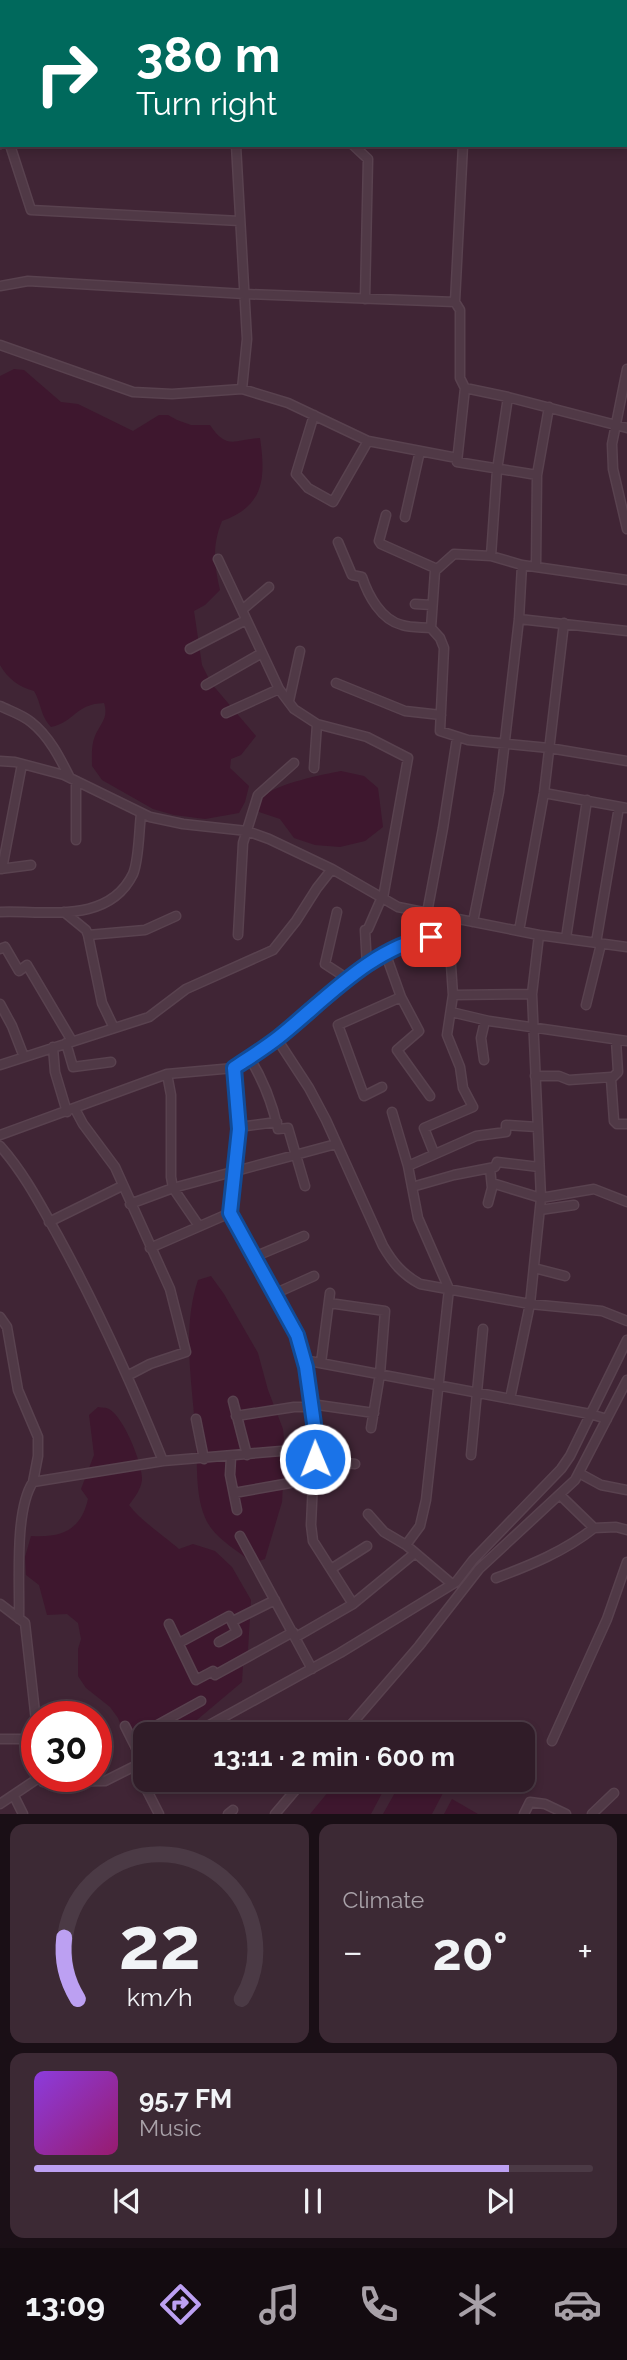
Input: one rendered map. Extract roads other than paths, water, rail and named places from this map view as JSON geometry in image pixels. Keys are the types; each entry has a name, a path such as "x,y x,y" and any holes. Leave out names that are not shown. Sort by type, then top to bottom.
{"street":[{"path":"11,147 31,210 240,221"},
{"path":"236,147 247,338 242,389"},
{"path":"355,147 368,159 365,299"},
{"path":"463,147 455,302 460,310 460,378 465,388 457,462 537,475"},
{"path":"0,286 28,281 245,294 455,302"},
{"path":"0,345 133,392 172,394 242,389 288,403 368,441 457,458"},
{"path":"627,369 612,444 612,469 623,494 627,529"},
{"path":"465,388 627,428"},
{"path":"491,556 498,470 508,397"},
{"path":"536,567 537,475 549,407"},
{"path":"314,415 296,474 308,488 333,502 368,441"},
{"path":"405,517 420,451"},
{"path":"386,515 379,541 381,544 437,569"},
{"path":"338,542 352,575 362,577 371,599 393,621 404,626 431,628 440,638 444,648 440,731 457,738 549,748 627,761"},
{"path":"431,628 437,569 454,554 491,556 522,565 627,580"},
{"path":"218,559 279,689 295,709 317,724 367,737 408,758 382,898 368,929 365,930 368,966"},
{"path":"473,922 499,792 519,619 522,565"},
{"path":"242,610 269,587"},
{"path":"415,604 432,605"},
{"path":"519,619 627,631"},
{"path":"190,649 246,620"},
{"path":"519,931 544,793 564,623"},
{"path":"289,701 300,651"},
{"path":"206,685 262,653"},
{"path":"336,683 405,711 441,715"},
{"path":"226,713 279,689"},
{"path":"0,706 24,717 38,728 73,780 76,841"},
{"path":"314,768 317,724"},
{"path":"427,912 457,738"},
{"path":"0,761 22,764 73,780 141,814 183,824 247,831 269,839 332,869 398,907 519,931 627,947"},
{"path":"238,935 243,843 260,791 294,763"},
{"path":"22,764 1,869 32,865"},
{"path":"544,793 623,808 586,1005"},
{"path":"566,938 587,800"},
{"path":"0,912 64,912 103,904 119,892 134,872 141,814"},
{"path":"0,1065 149,1017 186,989 273,950 332,869"},
{"path":"64,912 86,930 103,1006 114,1028"},
{"path":"337,912 325,964 348,979"},
{"path":"88,935 145,930 176,916"},
{"path":"434,1153 424,1128 473,1107 463,1088 460,1067 447,1035 453,995 449,935 455,918"},
{"path":"510,1399 530,1304 541,1198 532,994 539,934"},
{"path":"0,1135 167,1074 234,1068 277,1039 348,979 368,966 413,940 449,935"},
{"path":"0,949 5,947 19,971 27,965 69,1042 73,1067 111,1062"},
{"path":"386,955 401,997 419,1031 397,1050 430,1096"},
{"path":"453,995 532,994"},
{"path":"382,1087 364,1096 338,1025 401,997"},
{"path":"0,1004 24,1057"},
{"path":"451,1012 485,1021 627,1041"},
{"path":"484,1060 481,1038 485,1021"},
{"path":"277,1039 309,1088 374,1228 398,1268 407,1277 419,1284 530,1304 602,1311 627,1321"},
{"path":"535,1076 559,1076 569,1080 611,1077 618,1072 617,1040"},
{"path":"53,1047 55,1072 71,1110 115,1167 170,1289 186,1352 149,1364 127,1376"},
{"path":"249,1057 266,1085 275,1109 278,1129 288,1128 305,1186"},
{"path":"234,1068 239,1127 230,1213 297,1335 304,1360 316,1438 311,1525 313,1541 353,1604"},
{"path":"167,1074 171,1095 173,1188 199,1226"},
{"path":"611,1077 615,1123 627,1124"},
{"path":"392,1112 408,1166 418,1218 449,1289 426,1500 420,1526 406,1545"},
{"path":"239,1127 277,1122"},
{"path":"408,1166 477,1136 506,1132 506,1125 537,1127"},
{"path":"130,1204 173,1188 336,1144"},
{"path":"0,1146 20,1169 80,1276 163,1461"},
{"path":"412,1187 495,1167 497,1162 539,1167"},
{"path":"488,1203 492,1183 490,1168"},
{"path":"492,1183 541,1198 594,1189 627,1202"},
{"path":"50,1222 122,1186"},
{"path":"540,1210 574,1205"},
{"path":"150,1248 230,1213"},
{"path":"254,1257 304,1236"},
{"path":"534,1268 565,1276"},
{"path":"274,1294 314,1276"},
{"path":"321,1363 330,1293"},
{"path":"329,1303 385,1311 380,1374 371,1429"},
{"path":"0,1317 8,1327 19,1390 38,1437 33,1482 28,1489 21,1523 19,1619"},
{"path":"471,1455 483,1329"},
{"path":"353,1722 450,1609 457,1585 473,1560 561,1469 627,1340"},
{"path":"304,1360 607,1419"},
{"path":"214,1722 312,1669 457,1585 479,1569 575,1480 627,1380"},
{"path":"233,1401 247,1455"},
{"path":"236,1416 311,1406 374,1413"},
{"path":"196,1419 204,1459"},
{"path":"33,1482 163,1461 293,1450"},
{"path":"231,1457 229,1466 237,1510"},
{"path":"315,1459 355,1464"},
{"path":"579,1473 601,1485 627,1490"},
{"path":"234,1493 290,1483"},
{"path":"560,1495 594,1528"},
{"path":"368,1514 384,1532 406,1545 457,1585"},
{"path":"496,1578 532,1565 573,1544 594,1528 616,1527 627,1530"},
{"path":"240,1536 312,1669"},
{"path":"331,1569 367,1546"},
{"path":"169,1624 196,1680 213,1671 215,1675 353,1604 415,1553"},
{"path":"552,1741 607,1619 627,1562"},
{"path":"233,1621 275,1600"},
{"path":"0,1604 24,1623 33,1701"},
{"path":"179,1643 229,1616 237,1632 219,1642"},
{"path":"125,1726 132,1739 201,1701"},
{"path":"0,1739 21,1739"},
{"path":"112,1778 133,1767"},
{"path":"0,1804 21,1791"},
{"path":"151,1792 159,1814"},
{"path":"275,1814 294,1792"},
{"path":"592,1814 614,1793"},
{"path":"15,1796 23,1814"},
{"path":"524,1814 530,1802 545,1804 566,1814"}]}
